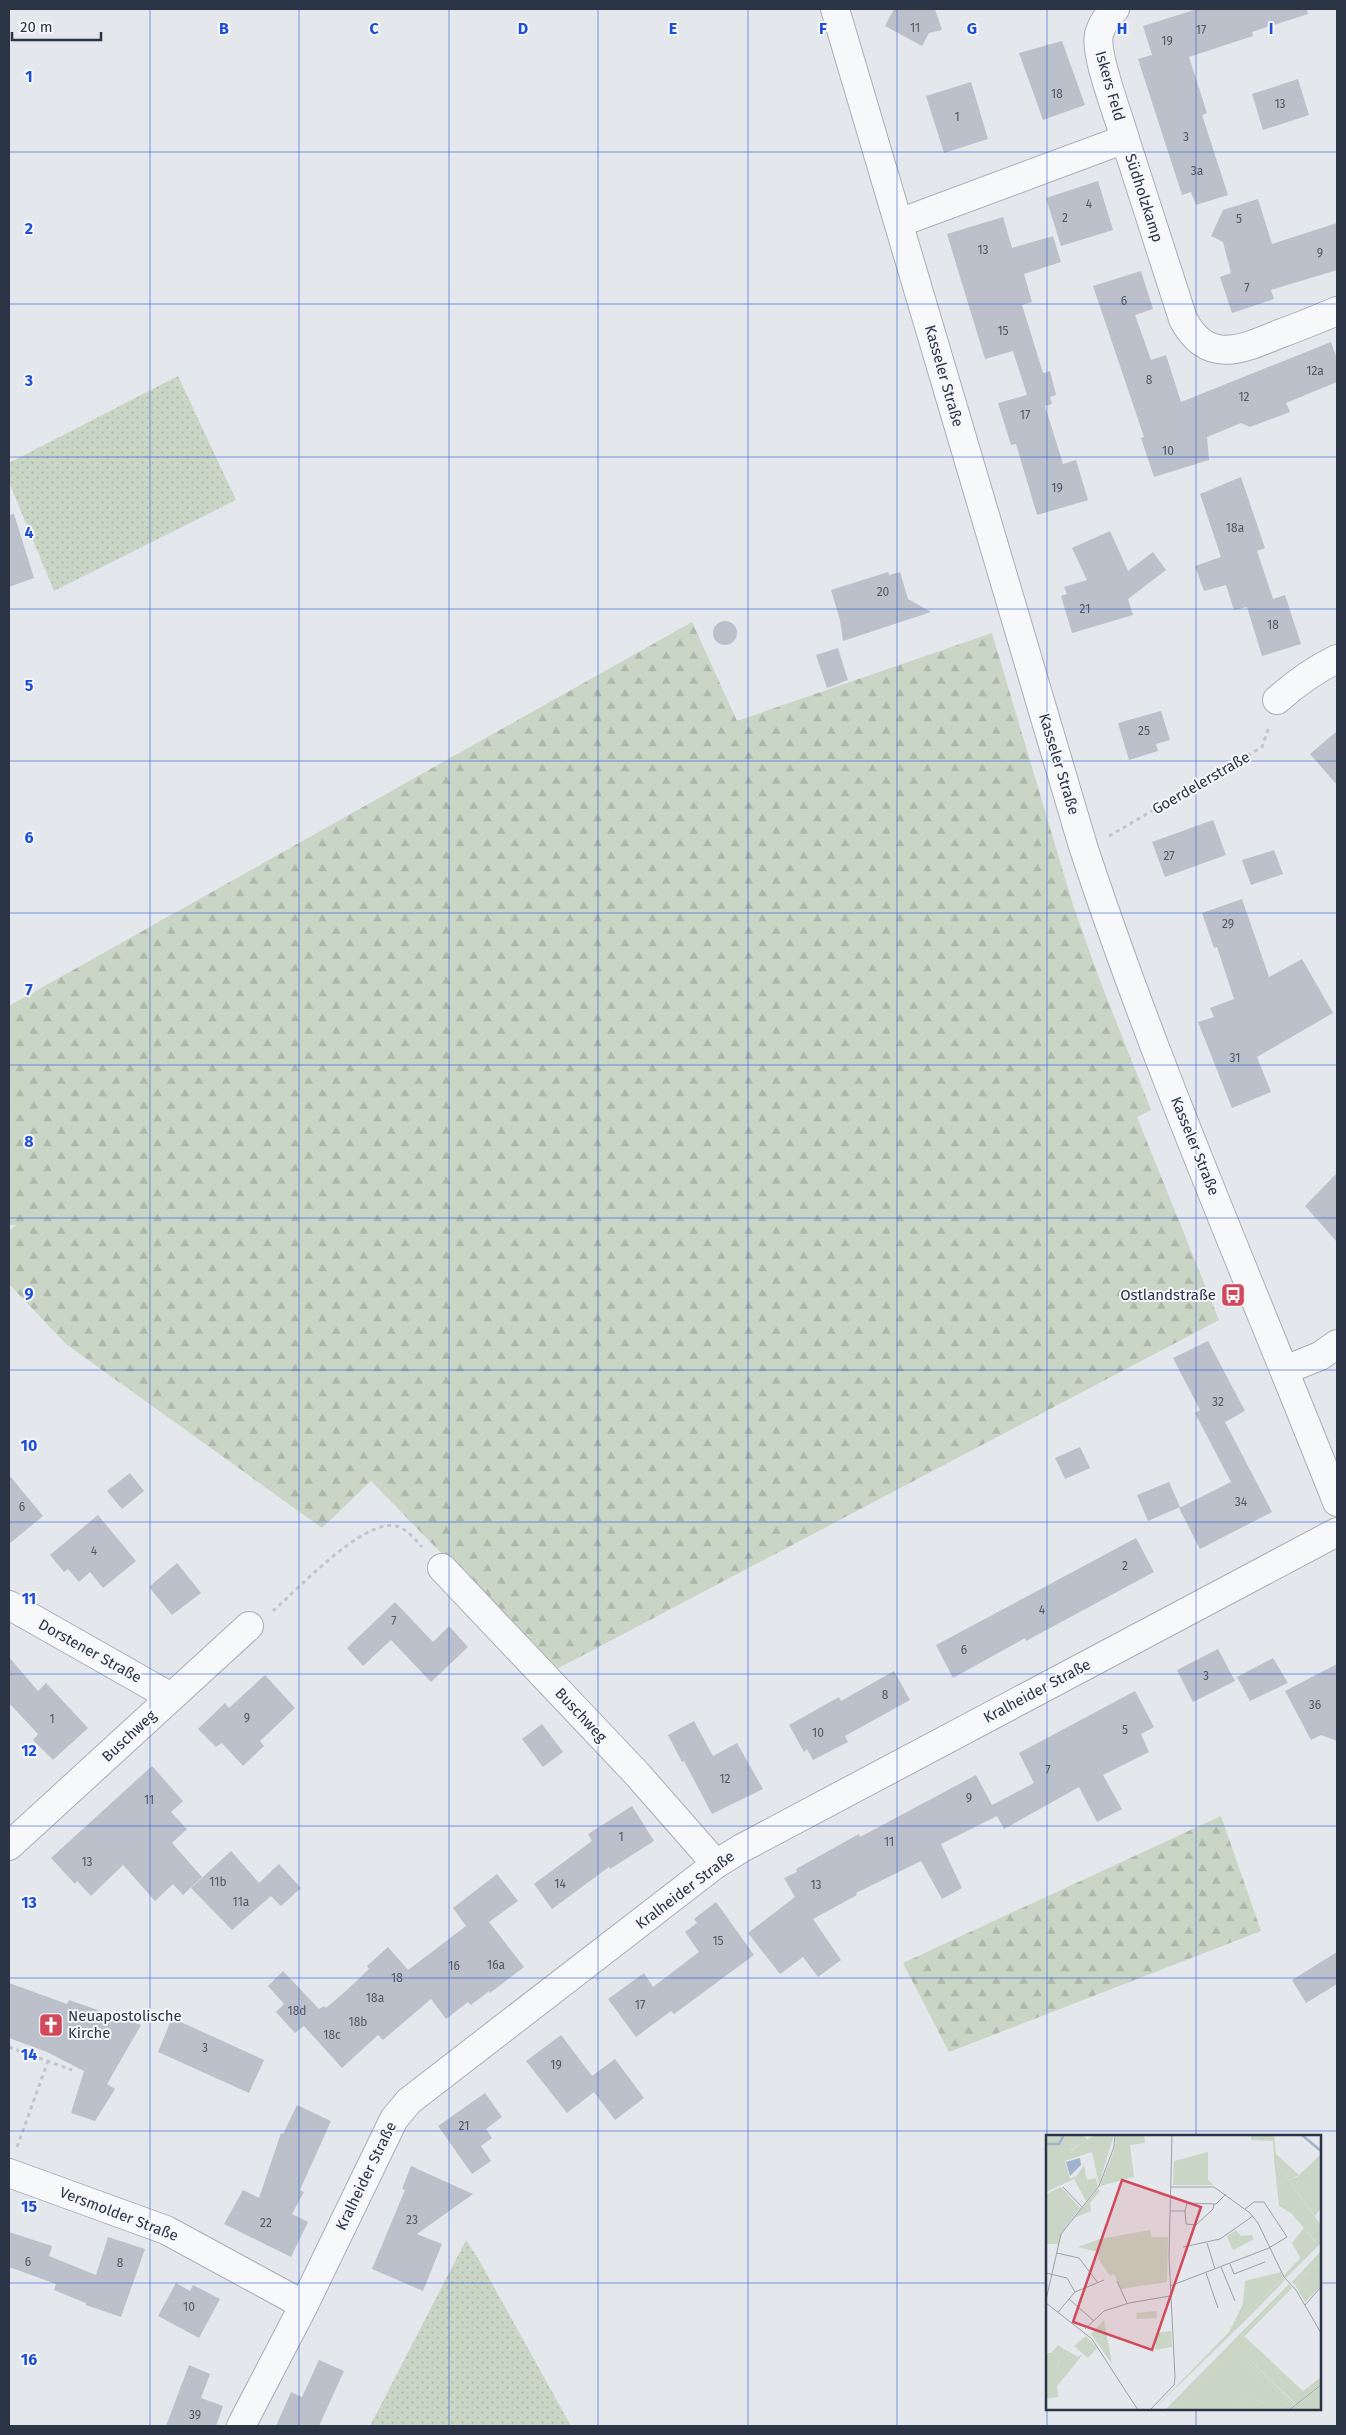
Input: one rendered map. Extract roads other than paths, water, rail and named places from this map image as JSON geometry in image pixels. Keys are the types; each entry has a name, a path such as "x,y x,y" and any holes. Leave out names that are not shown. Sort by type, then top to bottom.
{"street":[{"name":"Kasseler Straße","path":"835,9 1083,846 1132,987 1337,1502"},
{"name":"Iskers Feld","path":"1115,9 1108,16 1099,35 1099,50 1126,139"},
{"name":"Südholzkamp","path":"899,223 1126,139 1183,319 1191,334 1197,339 1216,349 1242,349 1337,311"},
{"path":"1277,700 1310,673 1337,659"},
{"path":"1285,1370 1320,1356 1337,1344"},
{"name":"Kralheider Straße","path":"241,2426 304,2305 400,2109 716,1864 742,1848 1337,1532"},
{"name":"Buschweg","path":"442,1568 638,1775 716,1864"},
{"name":"Dorstener Straße","path":"9,1606 171,1697"},
{"name":"Buschweg","path":"9,1846 249,1626"},
{"name":"Versmolder Straße","path":"12,2164 166,2230 304,2305"}],"place":[{"name":"Ostlandstraße","path":"1233,1295"},
{"name":"Neuapostolische Kirche","path":"51,2025"}]}
